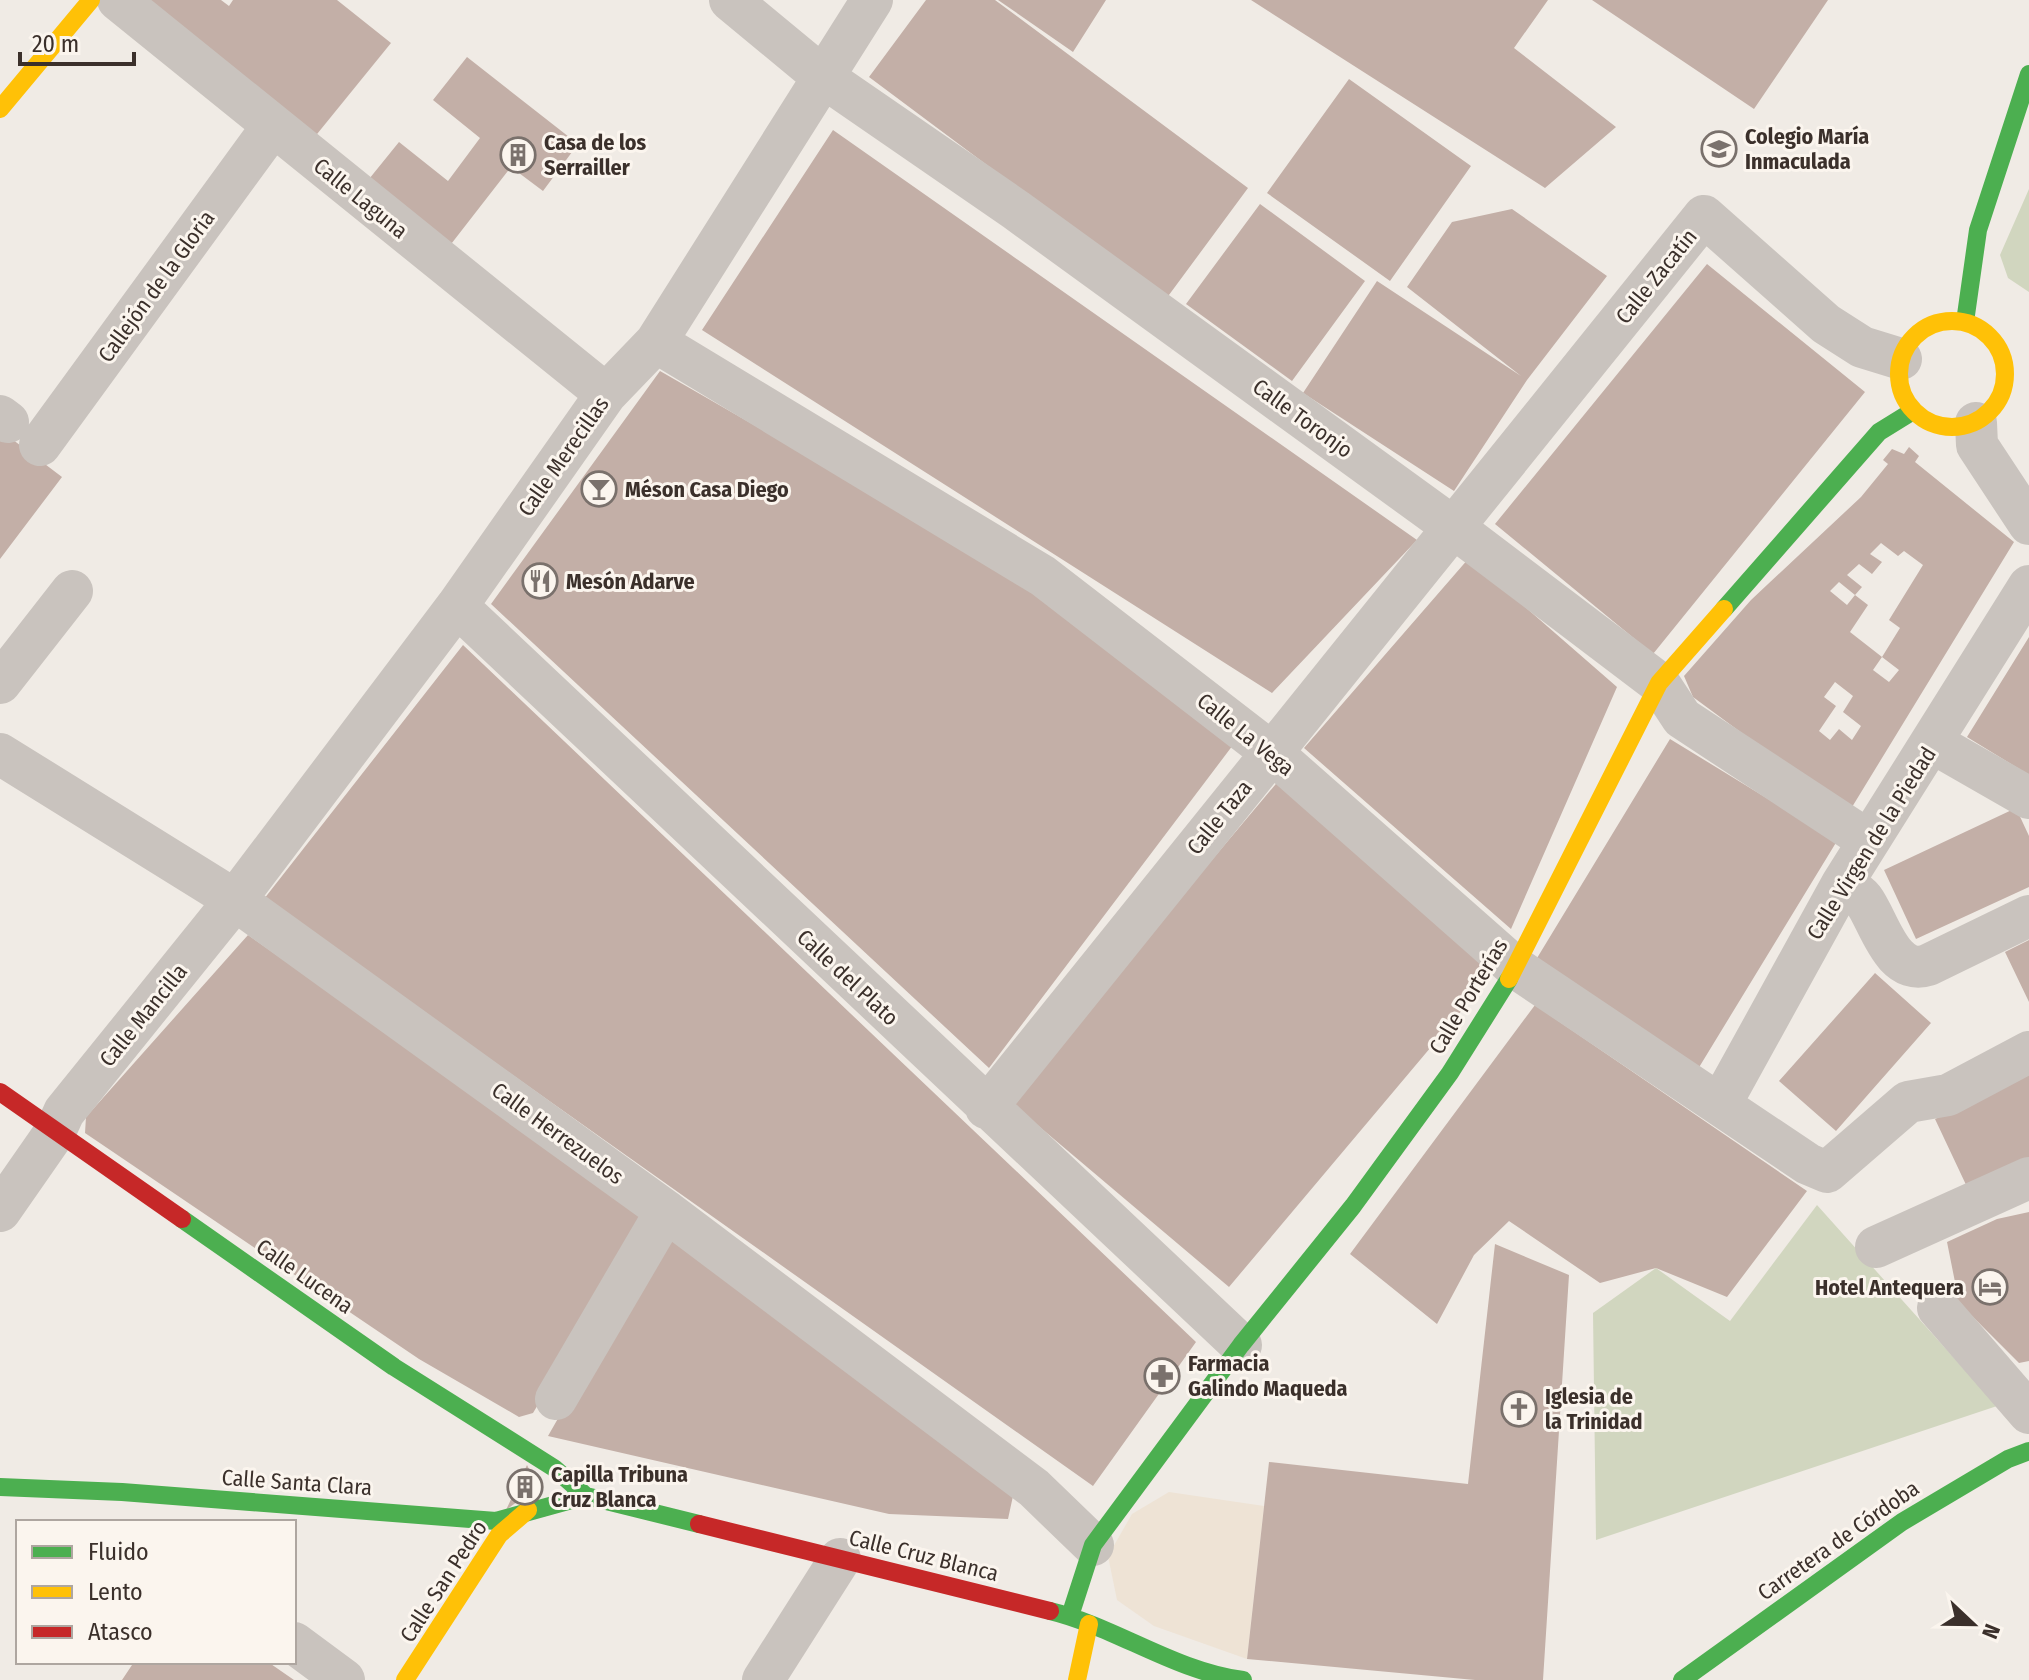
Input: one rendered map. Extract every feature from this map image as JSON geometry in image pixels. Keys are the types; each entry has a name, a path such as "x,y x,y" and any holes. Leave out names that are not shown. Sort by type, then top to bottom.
{"street":[{"path":"0,109 91,0"},
{"name":"Calle Laguna","path":"118,0 606,394"},
{"name":"Calle Toronjo","path":"730,0 823,77 1016,210 1453,527 1659,683 1682,718 1869,841"},
{"name":"Calle Merecillas","path":"235,900 457,606 606,394 656,342 872,0"},
{"path":"1965,322 1978,230 2029,74"},
{"name":"Callejón de la Gloria","path":"16,428 272,127"},
{"name":"Calle Zacatín","path":"1453,527 1704,216 1826,324 1862,347 1901,359"},
{"path":"1953,320 1965,322 1988,332 2017,353 1989,413 1976,423 1949,428 1934,425 1913,411 1899,391 1897,376 1901,359 1927,327 1953,320"},
{"name":"Calle La Vega","path":"656,342 1043,576 1271,752 1516,968 1808,1164 1827,1172 1908,1102 1948,1095 2029,1052"},
{"name":"Calle Porterías","path":"1070,1616 1093,1545 1241,1345 1353,1206 1432,1097 1516,968 1659,683 1879,432 1913,411"},
{"path":"1976,423 1977,445 2029,524"},
{"name":"Calle Taza","path":"986,1108 1453,527"},
{"name":"Calle Virgen de la Piedad","path":"1720,1105 1842,884 2029,586"},
{"path":"0,683 72,591"},
{"name":"Calle del Plato","path":"457,606 986,1108 1241,1345"},
{"path":"1933,743 2021,797 2029,798"},
{"name":"Calle Herrezuelos","path":"0,754 235,900 666,1211 1034,1488 1093,1545"},
{"path":"1842,884 1861,896 1898,959 1914,967 1924,967 2029,916"},
{"name":"Calle Mancilla","path":"0,1211 55,1132 64,1112 235,900"},
{"name":"Calle Lucena","path":"0,1092 394,1367 542,1461 586,1496"},
{"path":"1876,1247 2029,1178"},
{"path":"556,1399 666,1211"},
{"path":"1938,1308 2029,1413"},
{"name":"Carretera de Córdoba","path":"1682,1680 1902,1522 2008,1459 2029,1451"},
{"name":"Calle San Pedro","path":"405,1680 499,1535 539,1503 546,1492 548,1478 542,1461"},
{"name":"Calle Santa Clara","path":"0,1487 122,1492 496,1521 586,1496"},
{"name":"Calle Cruz Blanca","path":"586,1496 1070,1616 1159,1655 1221,1677 1243,1680"},
{"path":"763,1680 840,1559"},
{"path":"1077,1680 1089,1624"},
{"path":"296,1644 344,1680"}],"green space":[{"path":"2029,189 2029,292 2008,278 2000,255"},
{"path":"1817,1205 1997,1406 1596,1540 1593,1313 1656,1268 1730,1321"}],"shaded area":[{"path":"1169,1492 1264,1506 1247,1659 1154,1626 1117,1600 1108,1556 1132,1514"}],"building":[{"path":"143,0 221,0 229,6 233,0 337,0 391,43 313,139"},
{"path":"926,0 995,0 1248,188 1166,299 869,77"},
{"path":"998,0 1106,0 1073,52"},
{"path":"1251,0 1548,0 1514,48 1616,127 1545,188"},
{"path":"1592,0 1828,0 1754,109"},
{"name":"Casa de los Serrailler","path":"467,57 578,144 543,191 511,167 448,248 365,184 399,142 448,181 480,138 433,100"},
{"path":"1349,79 1471,166 1390,281 1267,193"},
{"path":"833,130 1417,540 1272,693 702,330"},
{"path":"1260,204 1365,281 1292,381 1186,304"},
{"path":"1512,209 1607,276 1527,380 1454,491 1303,393 1377,281 1521,376 1407,287 1452,222"},
{"path":"1707,264 1865,392 1653,654 1495,524"},
{"path":"660,371 1024,580 1233,745 989,1068 491,604"},
{"path":"0,430 62,477 0,559"},
{"path":"1909,447 1919,456 1915,462 2014,542 1849,812 1693,697 1684,676 1751,600 1861,497 1888,464 1883,460 1892,449 1904,454","holes":["1881,543 1898,556 1904,551 1923,565 1889,620 1900,628 1882,657 1850,632 1868,605 1855,595 1862,587 1847,575 1859,564 1872,574 1882,562 1870,554","1839,582 1855,595 1847,605 1830,591","1882,657 1899,670 1889,682 1873,670","1835,682 1853,696 1843,712 1861,726 1852,740 1839,729 1830,740 1819,731 1836,706 1824,697"]},
{"path":"1469,558 1617,687 1511,929 1304,748"},
{"path":"2029,637 2029,775 1967,737"},
{"path":"463,645 1196,1342 1093,1486 264,899"},
{"path":"1670,739 1837,841 1698,1069 1531,968"},
{"path":"1280,779 1500,965 1229,1287 1009,1101"},
{"path":"2016,808 2029,836 2029,887 1916,939 1884,870"},
{"path":"248,935 647,1213 646,1224 533,1413 519,1417 419,1359 85,1133 86,1117"},
{"path":"2029,940 2029,1002 2005,952"},
{"path":"1875,973 1931,1023 1836,1131 1779,1081"},
{"path":"1535,1005 1807,1191 1727,1297 1656,1268 1600,1283 1509,1221 1474,1255 1437,1324 1350,1254"},
{"path":"2029,1075 2029,1161 1968,1189 1935,1119"},
{"name":"Hotel Antequera","path":"2029,1212 2029,1361 2019,1363 1947,1291 1955,1282 1947,1242 1997,1219"},
{"path":"664,1233 1013,1496 1008,1519 889,1514 548,1436"},
{"name":"Iglesia de la Trinidad","path":"1495,1244 1569,1275 1543,1680 1475,1680 1247,1659 1269,1462 1468,1484"},
{"name":"Capilla Tribuna Cruz Blanca","path":"527,1465 533,1477 533,1490 506,1510"},
{"path":"133,1664 271,1664 294,1680 122,1680"}],"traffic: fast":[{"path":"1965,322 1978,230 2029,74"},
{"path":"1724,609 1879,432 1913,411"},
{"path":"1070,1616 1093,1545 1241,1345 1353,1206 1450,1073 1509,979"},
{"path":"182,1219 394,1367 554,1468 586,1496"},
{"path":"1682,1680 1902,1522 2008,1459 2029,1451"},
{"path":"0,1487 122,1492 496,1521 586,1496 699,1524"},
{"path":"1050,1611 1098,1627 1193,1668 1243,1680"}],"traffic: slow":[{"path":"0,109 91,0"},
{"path":"1952,321 1972,325 1989,337 2001,354 2005,374 2001,394 1989,411 1972,423 1952,427 1932,423 1915,411 1903,394 1899,374 1903,354 1915,337 1932,325 1952,321"},
{"path":"1509,979 1659,683 1724,609"},
{"path":"405,1680 499,1535 528,1510"},
{"path":"1077,1680 1089,1624"}],"traffic: jam":[{"path":"0,1092 182,1219"},
{"path":"699,1524 1050,1611"}],"place":[{"name":"Colegio María Inmaculada","path":"1719,149"},
{"name":"Casa de los Serrailler","path":"518,155"},
{"name":"Méson Casa Diego","path":"599,489"},
{"name":"Mesón Adarve","path":"540,581"},
{"name":"Hotel Antequera","path":"1990,1287"},
{"name":"Farmacia Galindo Maqueda","path":"1162,1376"},
{"name":"Iglesia de la Trinidad","path":"1519,1409"},
{"name":"Capilla Tribuna Cruz Blanca","path":"525,1487"}]}
